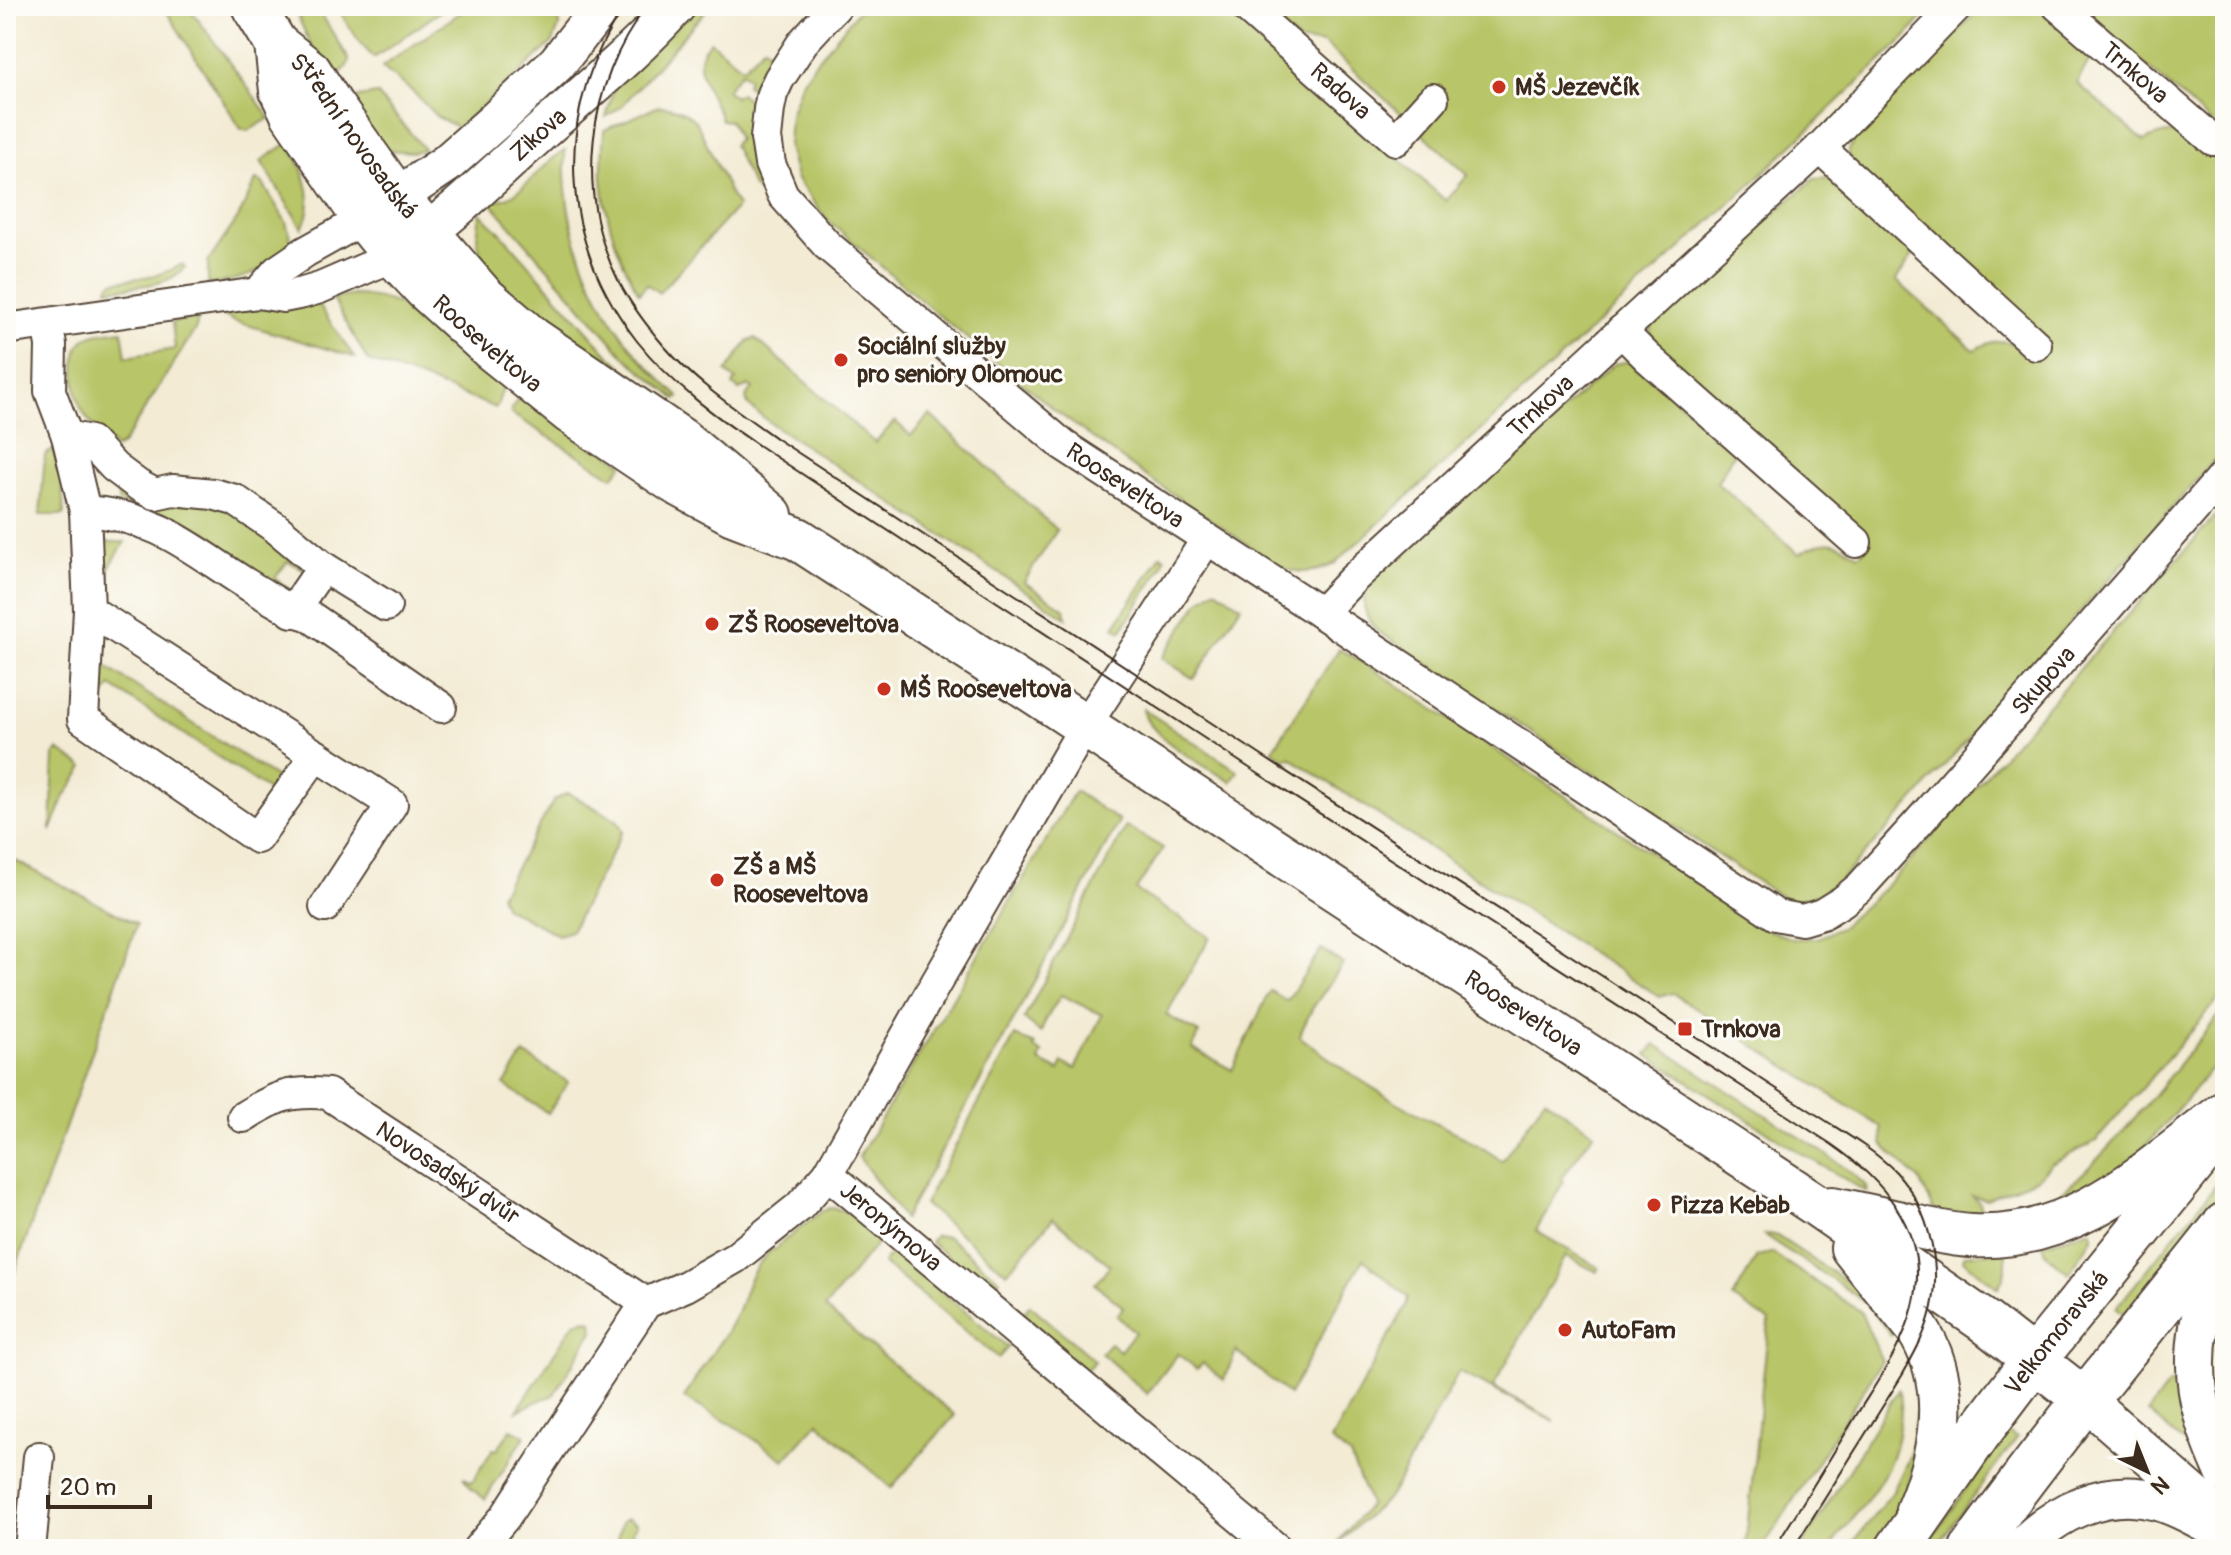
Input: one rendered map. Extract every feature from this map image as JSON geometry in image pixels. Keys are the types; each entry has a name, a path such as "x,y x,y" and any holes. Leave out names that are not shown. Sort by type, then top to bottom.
{"main road":[{"name":"Střední novosadská","path":"253,6 276,44 281,91 292,114 380,208 428,233"},
{"name":"Rooseveltova","path":"380,208 394,256 426,290 490,348 571,413 656,472 733,514 798,539"},
{"name":"Rooseveltova","path":"428,233 483,296 514,323 682,440 798,539 1815,1204 1984,1321 2084,1399"},
{"path":"1815,1204 1946,1233 1996,1236 2031,1232 2099,1205 2225,1113"},
{"name":"Velkomoravská","path":"1897,1549 2034,1360 2225,1124"},
{"path":"1815,1204 1910,1317 1925,1340 1937,1373 1940,1422 1937,1450 1927,1485 1897,1549"},
{"path":"1972,1549 2084,1399 2225,1225"}],"street":[{"name":"Zikova","path":"380,208 446,164 557,63 602,6"},
{"name":"Zikova","path":"394,256 428,233 634,51 676,6"},
{"name":"Rooseveltova","path":"836,6 803,42 772,94 767,153 778,186 827,245 1063,445 1776,915 1802,920 1822,914 1860,887"},
{"name":"Radova","path":"1245,6 1396,140 1433,99"},
{"name":"Trnkova","path":"1321,613 1352,580 1820,148 1957,6"},
{"name":"Trnkova","path":"2058,6 2213,140"},
{"path":"1820,148 2036,345"},
{"path":"258,293 277,271 380,208"},
{"path":"6,329 258,293 283,297 320,288 394,256"},
{"path":"47,324 51,345 50,391 97,511 83,719 257,838 316,755"},
{"path":"1621,331 1856,542"},
{"path":"67,436 90,441 114,467 155,494 173,490 213,494 235,500 276,528 323,567 386,606"},
{"name":"Skupova","path":"1860,887 2225,474"},
{"path":"97,511 150,524 187,543 228,573 292,612 308,615 441,707"},
{"path":"1085,726 1207,539"},
{"path":"292,612 323,567"},
{"path":"89,610 392,804 325,907"},
{"name":"Jeronýmova","path":"1085,726 828,1174 1277,1549"},
{"name":"Novosadský dvůr","path":"243,1117 286,1094 304,1091 328,1094 646,1303"},
{"path":"478,1549 497,1529 646,1303 686,1286 735,1258 799,1207 828,1174"},
{"path":"2225,1243 2204,1300 2196,1360 2202,1412 2225,1473"},
{"name":"Rooseveltova","path":"2084,1399 2225,1521"},
{"path":"30,1549 39,1457"},
{"path":"2020,1549 2052,1520 2072,1509 2096,1500 2124,1497 2143,1497 2162,1502 2225,1533"}],"green space":[{"path":"163,6 188,6 270,118 248,131 241,129"},
{"path":"293,6 316,6 349,59 347,67 341,72 327,80"},
{"path":"336,6 448,6 374,58"},
{"path":"470,6 557,6 559,26 553,42 459,128 437,117 382,67"},
{"path":"691,6 710,6 621,107 606,117 614,88"},
{"path":"862,6 1229,6 1446,201 1468,175 1324,43 1299,42 1259,6 1932,6 1907,36 1762,174 1334,564 1302,572 1282,568 1061,415 826,219 796,178 788,146 790,115 801,84"},
{"path":"1982,6 2047,6 2096,47 2077,83 2144,141 2173,133 2225,137 2225,448 1828,893 1810,900 1791,900 1777,894 1376,630 1366,613 1365,595 1370,581 1614,364 1630,361 1736,449 1717,483 1799,554 1815,545 1829,542 1859,555 1871,541 1655,352 1650,338 1651,327 1666,307 1814,179 1833,178 1917,249 1896,280 1974,350 1995,342 2018,344 1849,159 1854,140"},
{"path":"2078,6 2225,6 2225,135"},
{"path":"710,41 743,68 764,46 771,54 755,92 746,84 749,79 741,72 726,90 735,97 740,93 752,103 751,152 756,176 766,199 753,187 733,145 738,139 730,121 722,120 704,82 700,58"},
{"path":"377,94 425,150 389,150 344,107 359,97"},
{"path":"659,106 680,110 697,123 738,206 659,293 647,284 639,293 619,252 607,210 602,174 604,130"},
{"path":"288,143 304,173 309,195 307,217 302,228 261,161"},
{"path":"565,150 565,178 573,232 591,282 618,330 640,358 679,397 676,399 625,357 490,202 490,199 510,196"},
{"path":"256,180 262,182 286,222 292,245 254,273 208,285 208,262 238,218"},
{"path":"480,213 609,355 667,406 667,413 512,298 483,265 477,238"},
{"path":"182,264 185,267 169,279 108,289 113,282 157,275"},
{"path":"352,295 395,303 416,312 454,337 506,380 496,408 368,361 333,299"},
{"path":"316,301 354,357 220,314"},
{"path":"198,318 196,328 122,445 116,448 90,422 80,405 75,368 80,345 93,335 122,330 126,357 175,349 172,322"},
{"path":"755,338 875,443 895,421 911,436 930,415 1057,530 1024,582 1065,609 1067,618 769,422 748,405 746,398 753,388 749,386 739,390 733,385 736,380 726,372 748,341"},
{"path":"522,392 623,464 613,477 512,414 511,410"},
{"path":"54,449 62,484 64,515 40,515 45,455"},
{"path":"119,484 224,507 312,573 288,561 275,578 293,593 288,600 118,501"},
{"path":"2225,505 2225,992 2096,1141 2051,1164 2038,1178 1987,1199 1972,1196 1980,1203 1986,1223 1938,1217 1919,1180 1882,1144 1881,1127 1672,993 1660,997 1289,757 1287,760 1272,751 1339,649 1768,930 1793,939 1818,938 1840,928 1904,868"},
{"path":"102,542 125,542 109,568 110,597 105,597 97,589 95,546"},
{"path":"1161,555 1165,558 1161,568 1121,631 1114,627"},
{"path":"1216,589 1241,606 1194,679 1162,658 1201,600"},
{"path":"97,661 278,779 271,792 111,686 97,705"},
{"path":"1143,709 1238,771 1231,782 1166,741 1147,720"},
{"path":"58,750 84,767 64,798 51,831 54,755"},
{"path":"1075,791 1119,821 904,1219 859,1157"},
{"path":"568,793 617,820 623,831 571,931 558,935 505,907 500,895 554,800"},
{"path":"1126,826 1163,848 1136,890 1210,937 1166,1015 1199,1033 1192,1048 1232,1070 1270,991 1287,1001 1321,949 1343,964 1312,1009 1299,1036 1357,1077 1502,1161 1545,1099 1594,1133 1561,1179 1563,1182 1536,1231 1599,1268 1597,1272 1566,1256 1493,1387 1555,1421 1459,1372 1390,1496 1332,1549 1370,1504 1350,1456 1331,1440 1406,1306 1408,1297 1363,1259 1289,1395 1236,1351 1224,1380 1203,1363 1197,1369 1178,1354 1147,1394 1101,1353 1110,1343 1120,1351 1135,1332 1117,1316 1123,1307 1095,1284 1110,1265 1053,1218 1007,1273 924,1204 1015,1036 1035,1045 1034,1048 1042,1053 1039,1061 1059,1071 1063,1063 1075,1069 1102,1015 1061,995 1041,1033 1024,1019"},
{"path":"6,856 137,924 6,1296"},
{"path":"2225,1009 2225,1053 2142,1151 2109,1180 2044,1207 2117,1138"},
{"path":"1655,1044 1817,1148 1851,1172 1866,1186 1867,1192 1647,1055"},
{"path":"524,1054 568,1082 548,1113 504,1085"},
{"path":"2225,1174 2225,1188 2125,1315 2116,1308"},
{"path":"830,1208 851,1215 880,1239 825,1308 955,1415 891,1488 818,1422 784,1460 741,1430 684,1398 728,1330 757,1266 771,1250 777,1249"},
{"path":"2090,1230 2092,1238 2069,1273 2046,1254 2043,1244"},
{"path":"1764,1235 1777,1236 1874,1300 1897,1321 1891,1336 1867,1303"},
{"path":"935,1236 948,1237 1000,1280 990,1292 930,1242"},
{"path":"893,1251 1008,1347 998,1358 883,1263"},
{"path":"2005,1251 2005,1270 1998,1288 1963,1260 1964,1255"},
{"path":"1772,1253 1861,1312 1882,1361 1762,1549 1745,1549 1769,1321 1733,1298 1757,1256"},
{"path":"1030,1305 1095,1361 1085,1371 1020,1317"},
{"path":"586,1319 592,1321 593,1331 553,1396 517,1411 574,1323"},
{"path":"2183,1383 2195,1449 2192,1450 2148,1412 2169,1384"},
{"path":"1898,1390 1901,1413 1896,1446 1882,1478 1829,1549 1800,1549"},
{"path":"1927,1406 1907,1492 1882,1535 1869,1549 1848,1549 1892,1493 1911,1450 1916,1412"},
{"path":"511,1429 525,1436 485,1499 463,1477 472,1482 493,1449 497,1450"},
{"path":"2007,1432 2017,1438 1934,1549 1923,1549"},
{"path":"627,1519 637,1524 631,1535 637,1539 634,1543 647,1549 620,1549 617,1539 622,1522"}],"tram line":[{"path":"624,6 601,47 585,89 576,132 574,175 579,218 592,261 611,302 637,341 665,372 714,414 767,451 1831,1144 1870,1175 1886,1193 1899,1213 1916,1256 1917,1280 1909,1321 1889,1362 1774,1549"},
{"path":"647,6 627,36 611,69 600,104 592,176 596,213 605,248 624,291 651,331 690,372 777,439 1856,1140 1889,1165 1908,1187 1918,1204 1931,1241 1935,1280 1929,1318 1903,1374 1793,1549"}],"place":[{"name":"MŠ Jezevčík","path":"1499,87"},
{"name":"Sociální služby pro seniory Olomouc","path":"841,360"},
{"name":"ZŠ Rooseveltova","path":"712,624"},
{"name":"MŠ Rooseveltova","path":"884,689"},
{"name":"ZŠ a MŠ Rooseveltova","path":"717,880"},
{"name":"Trnkova","path":"1685,1029"},
{"name":"Pizza Kebab","path":"1654,1205"},
{"name":"AutoFam","path":"1565,1330"}]}
